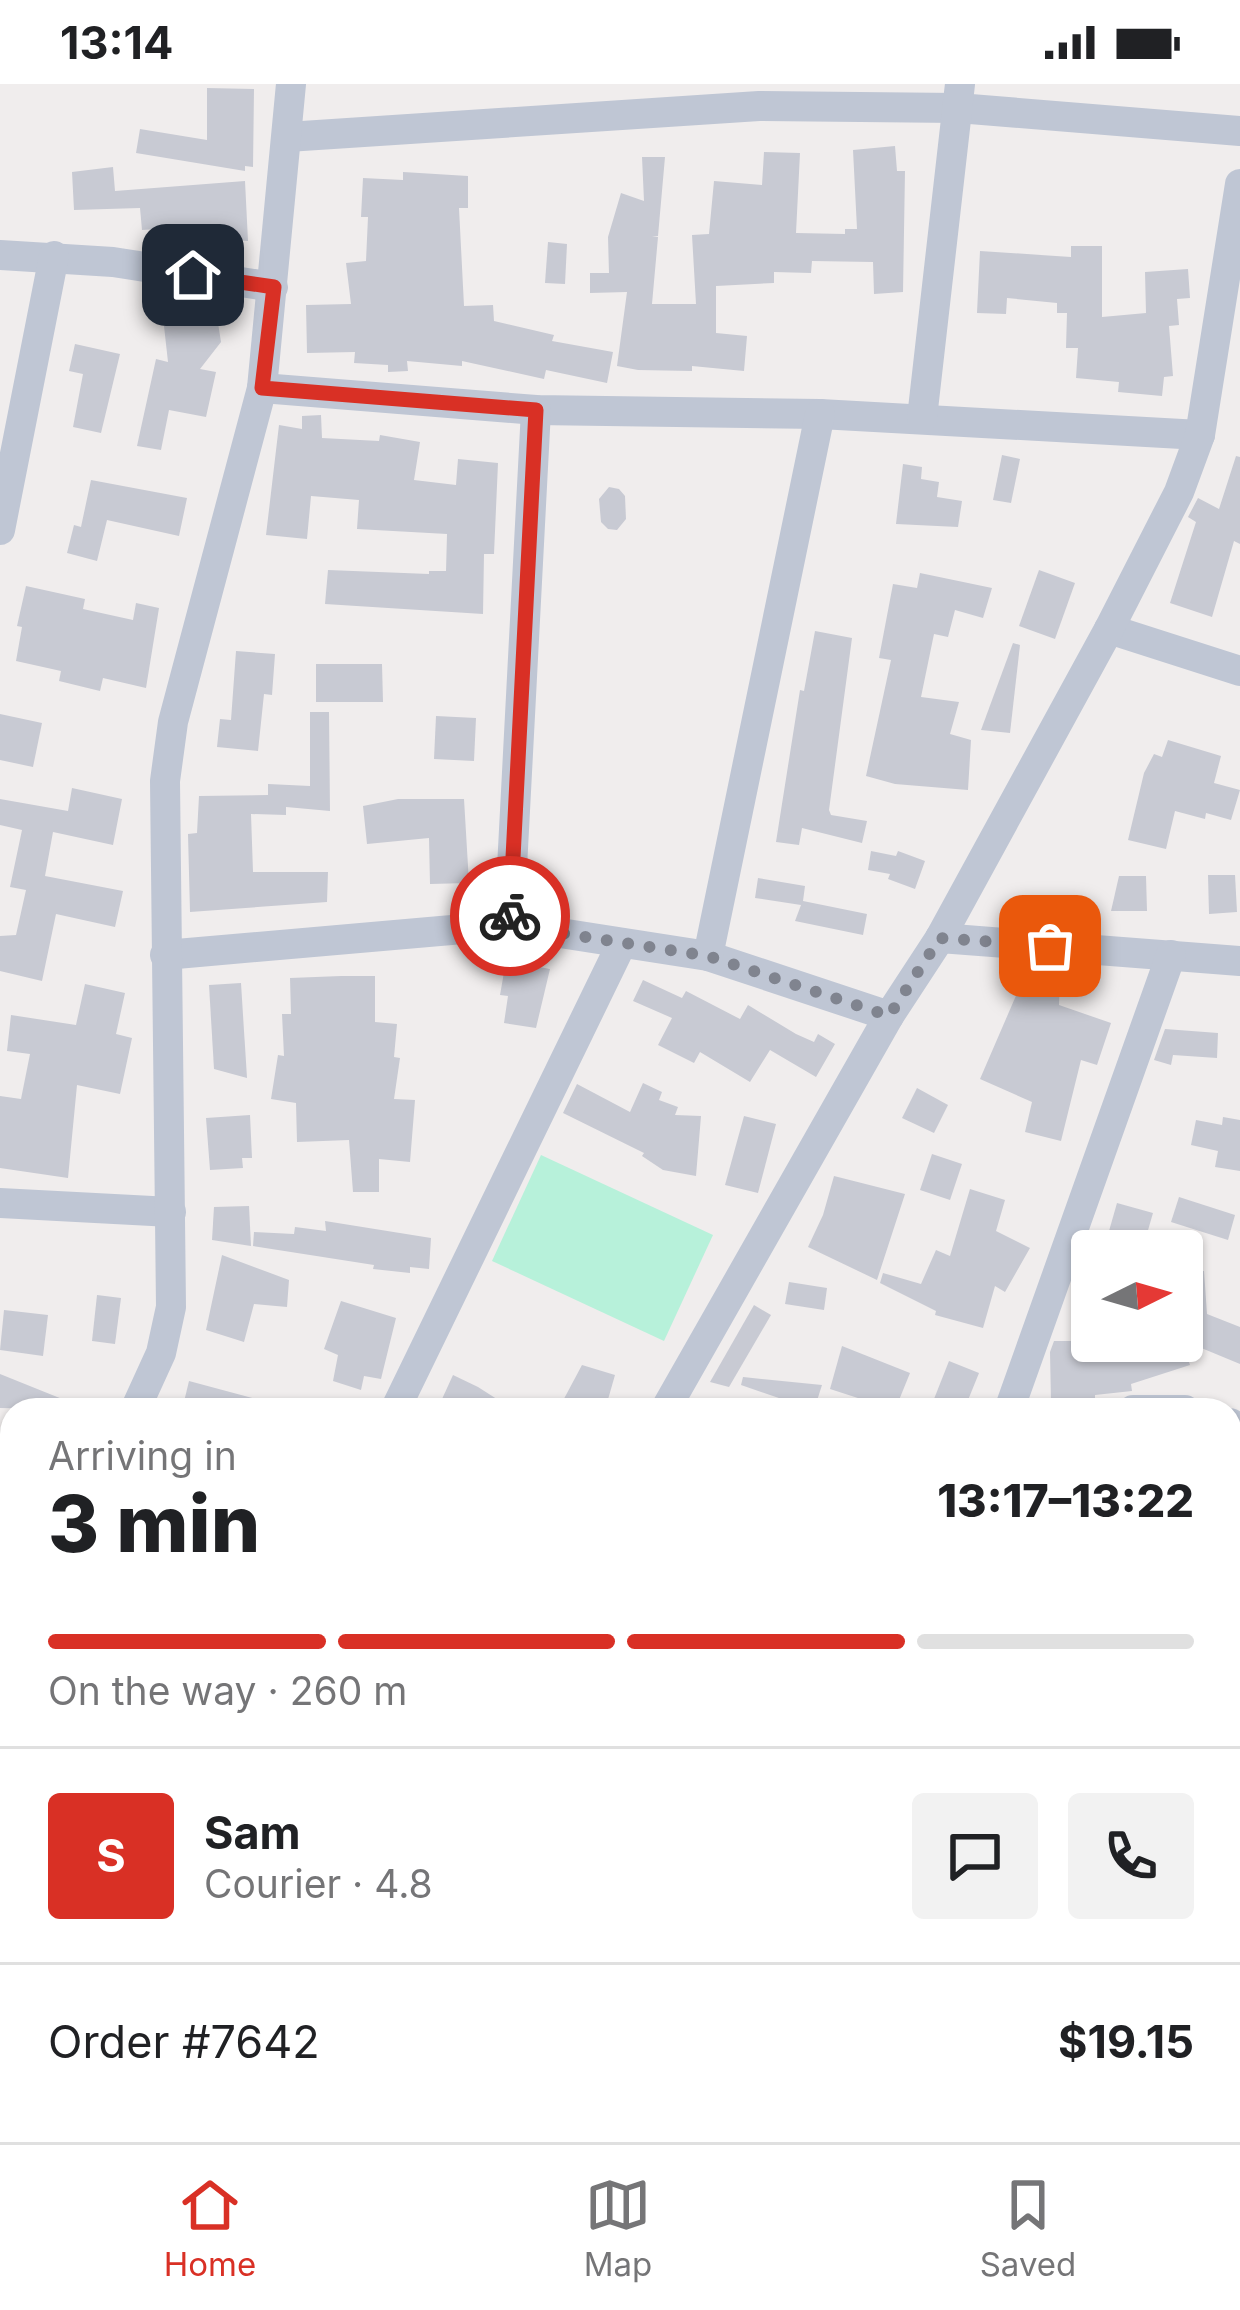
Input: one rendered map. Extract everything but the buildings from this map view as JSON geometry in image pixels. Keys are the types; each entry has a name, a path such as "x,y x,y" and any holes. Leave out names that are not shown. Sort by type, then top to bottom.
{"street":[{"path":"140,1398 168,1329 171,1213 165,781 173,722 262,388 291,84"},
{"path":"287,137 959,96 1240,131"},
{"path":"922,418 959,96"},
{"path":"672,1398 889,1016 940,938 1186,478 1200,435 1234,257 1240,184"},
{"path":"0,255 53,256 274,287"},
{"path":"0,530 53,256"},
{"path":"262,388 536,410 820,414 1200,435"},
{"path":"509,925 536,410"},
{"path":"708,956 820,414"},
{"path":"1109,629 1240,671"},
{"path":"166,956 509,925 708,956 889,1016"},
{"path":"940,938 1240,961"},
{"path":"400,1398 622,943"},
{"path":"1013,1398 1171,955"},
{"path":"0,1203 171,1213"}],"green space":[{"path":"541,1155 713,1235 664,1341 492,1261"}],"way so far":[{"path":"510,916 509,925 708,956 889,1016 940,938 1050,946"}],"route":[{"path":"193,275 274,287 262,388 536,410 510,916"}]}
